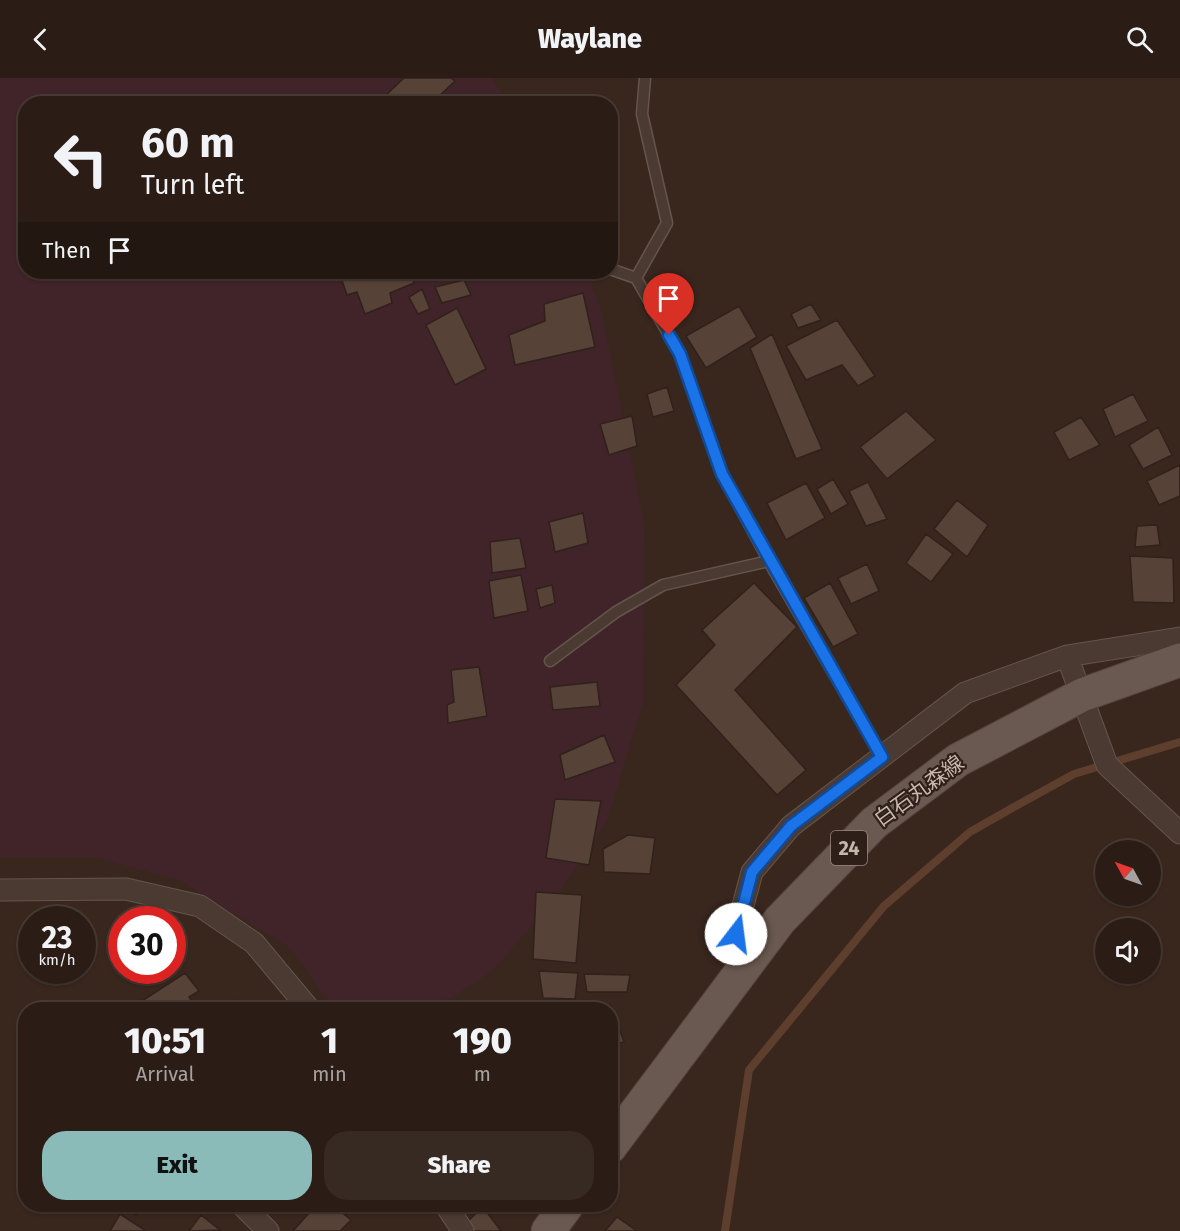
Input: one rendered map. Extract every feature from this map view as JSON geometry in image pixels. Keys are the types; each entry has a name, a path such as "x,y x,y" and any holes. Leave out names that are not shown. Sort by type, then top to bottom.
{"main road":[{"name":"白石丸森線","path":"618,1136 780,920 874,823 958,760 1082,695 1180,660"},
{"path":"548,1231 562,1212"}],"street":[{"path":"743,967 730,954 752,872 791,826 965,693 1067,656 1180,638"},
{"path":"1067,656 1104,756 1180,833"},
{"path":"0,890 126,890 200,906 254,943 303,1002"},
{"path":"249,1212 268,1231"},
{"path":"451,1212 464,1231"}],"lane":[{"path":"636,278 667,223 642,114 645,78"},
{"path":"618,272 636,278 680,354 722,474 769,561 882,757"},
{"path":"550,662 616,612 663,585 769,561"}],"shaded area":[{"path":"0,78 492,78 503,96 18,96 18,279 590,279 601,309 644,524 643,702 607,821 562,889 494,970 445,1002 329,1002 289,947 179,880 94,857 0,857"}],"building":[{"path":"404,78 451,78 455,81 439,96 385,96"},
{"path":"341,279 413,279 414,283 390,293 392,303 365,314 357,292 347,295"},
{"path":"464,280 471,295 442,303 435,287"},
{"path":"422,289 430,309 418,314 409,297"},
{"path":"583,293 595,347 515,365 509,335 545,321 544,304"},
{"path":"811,304 821,320 798,328 791,314"},
{"path":"739,306 757,337 706,368 686,336"},
{"path":"457,308 486,369 455,385 426,325"},
{"path":"837,320 875,376 858,386 842,365 806,380 786,346"},
{"path":"772,334 822,449 796,459 750,348"},
{"path":"667,387 674,411 653,417 647,394"},
{"path":"1133,394 1148,421 1115,437 1103,409"},
{"path":"906,411 936,440 887,479 860,447"},
{"path":"632,416 637,446 609,455 600,424"},
{"path":"1081,417 1100,445 1069,460 1054,432"},
{"path":"1158,427 1172,455 1143,469 1129,445"},
{"path":"1180,465 1180,496 1159,505 1147,481"},
{"path":"833,479 848,504 831,514 817,489"},
{"path":"868,482 887,519 866,526 849,491"},
{"path":"806,483 825,518 786,540 767,503"},
{"path":"957,500 988,525 967,557 934,529"},
{"path":"583,513 588,543 555,552 549,522"},
{"path":"1157,525 1160,545 1135,547 1137,526"},
{"path":"926,534 953,554 931,582 906,563"},
{"path":"520,538 526,568 492,573 490,542"},
{"path":"1130,556 1173,558 1174,603 1133,602"},
{"path":"867,564 879,591 851,604 838,578"},
{"path":"521,575 528,611 494,618 489,581"},
{"path":"754,583 797,627 735,690 806,770 777,795 676,685 715,645 702,630"},
{"path":"830,583 858,634 833,647 804,598"},
{"path":"552,585 555,603 540,608 536,589"},
{"path":"479,667 487,716 448,723 447,705 454,702 451,670"},
{"path":"597,682 600,706 553,710 550,687"},
{"path":"604,735 615,762 565,780 560,755"},
{"path":"555,799 601,801 589,865 546,858"},
{"path":"628,835 655,838 650,874 604,872 603,849"},
{"path":"536,892 582,895 576,963 533,959"},
{"path":"539,971 578,973 575,999 543,998"},
{"path":"186,974 199,991 189,997 193,1002 140,1002 168,984 186,984"},
{"path":"584,974 630,975 627,992 587,992"},
{"path":"618,1025 624,1042 618,1043"},
{"path":"310,1212 342,1212 351,1220 340,1231 293,1231"},
{"path":"478,1212 487,1212 501,1231 473,1231 467,1222"},
{"path":"120,1214 146,1231 110,1231"},
{"path":"201,1215 220,1230 189,1231"},
{"path":"617,1217 637,1231 605,1231"}],"waterway":[{"path":"725,1231 749,1070 884,906 970,832 1014,807 1074,774 1180,742"}],"route":[{"path":"669,335 680,354 722,474 772,567 882,757 791,826 752,872 736,934"}]}
